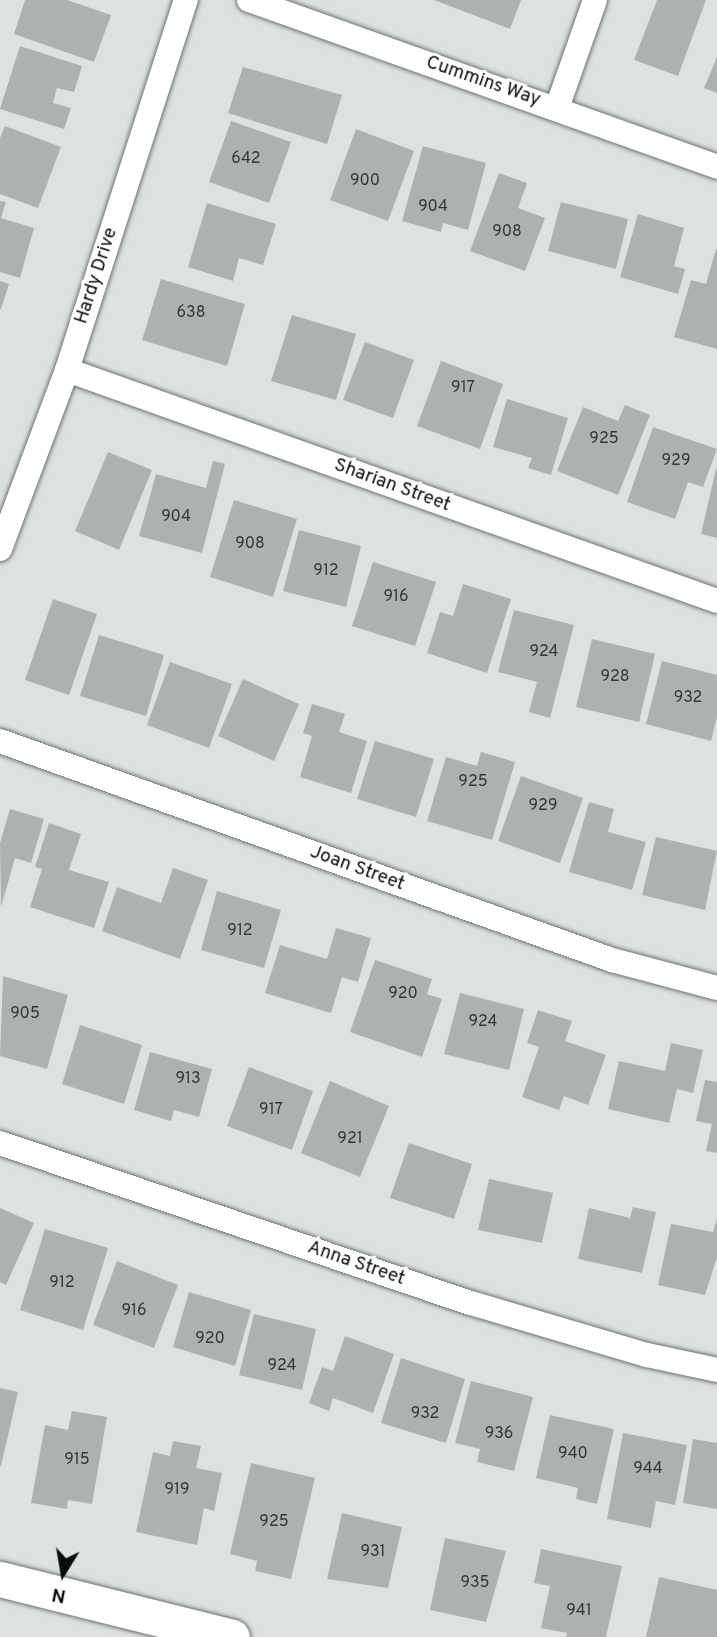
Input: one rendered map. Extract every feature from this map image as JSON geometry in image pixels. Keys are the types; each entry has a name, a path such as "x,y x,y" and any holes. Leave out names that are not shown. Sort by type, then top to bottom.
{"street":[{"name":"Hardy Drive","path":"0,549 67,370 186,0"},
{"name":"Cummins Way","path":"249,0 717,167"},
{"path":"557,108 596,0"},
{"name":"Sharian Street","path":"67,370 717,601"},
{"name":"Joan Street","path":"0,741 612,960 717,988"},
{"name":"Anna Street","path":"0,1143 471,1303 647,1355 717,1370"},
{"path":"0,1579 232,1637"}],"building":[{"path":"25,0 67,0 111,15 94,62 14,34"},
{"path":"434,0 521,0 510,29"},
{"path":"657,0 706,0 678,76 634,60"},
{"path":"20,46 82,66 74,92 57,88 53,103 71,108 64,129 0,109"},
{"path":"717,57 717,93 704,88"},
{"path":"243,67 342,95 327,144 228,113"},
{"path":"231,121 291,142 269,203 209,182"},
{"path":"5,126 61,147 38,208 0,194 0,138"},
{"path":"356,129 414,151 388,221 330,200"},
{"path":"423,146 486,163 468,230 443,223 441,232 402,221"},
{"path":"499,173 527,183 518,208 545,218 525,271 470,251"},
{"path":"0,201 6,202 1,218 34,228 20,278 0,272"},
{"path":"561,202 628,219 616,269 548,251"},
{"path":"207,203 276,224 263,265 239,258 233,281 188,267"},
{"path":"638,214 684,228 674,266 685,269 678,294 620,277"},
{"path":"716,249 717,349 674,337 691,280 706,284"},
{"path":"161,279 245,304 227,366 142,340"},
{"path":"0,281 9,284 1,309 0,309"},
{"path":"292,315 356,334 336,400 271,381"},
{"path":"365,342 414,360 393,418 343,400"},
{"path":"441,361 503,384 480,449 417,426"},
{"path":"507,399 568,418 551,475 528,468 532,458 493,447"},
{"path":"625,405 650,415 618,495 557,471 583,407 618,421"},
{"path":"653,427 717,449 703,487 688,482 675,519 627,502"},
{"path":"108,452 152,470 119,550 75,531"},
{"path":"213,461 225,464 202,553 139,536 156,474 206,488"},
{"path":"717,469 717,538 701,534"},
{"path":"234,500 297,519 273,597 210,577"},
{"path":"299,530 361,546 346,607 283,591"},
{"path":"373,562 436,582 415,646 352,626"},
{"path":"463,584 511,599 487,673 427,653 440,612 453,616"},
{"path":"53,599 97,614 69,695 25,680"},
{"path":"514,610 574,625 550,718 529,712 537,682 498,672"},
{"path":"99,635 164,655 146,716 80,696"},
{"path":"592,639 655,654 639,722 576,707"},
{"path":"662,661 717,675 717,717 711,741 646,724"},
{"path":"170,662 232,684 209,748 147,725"},
{"path":"243,679 299,704 274,761 218,736"},
{"path":"312,704 345,714 339,732 367,741 351,793 300,777 312,736 303,733"},
{"path":"375,741 434,759 416,817 357,799"},
{"path":"481,752 515,762 492,840 427,821 446,757 477,766"},
{"path":"521,776 583,798 560,863 498,841"},
{"path":"589,802 614,809 608,832 646,842 632,890 569,872"},
{"path":"10,809 44,819 31,863 15,858 1,907 0,843"},
{"path":"49,823 81,834 69,870 109,882 94,928 30,907 42,869 35,867"},
{"path":"656,837 717,851 705,910 642,895"},
{"path":"173,868 208,880 180,959 102,931 117,887 161,903"},
{"path":"217,891 281,910 264,968 201,950"},
{"path":"336,928 371,938 358,982 342,977 331,1013 265,993 280,945 327,959"},
{"path":"375,960 432,979 427,994 442,999 422,1057 350,1032"},
{"path":"3,976 68,995 47,1069 0,1056"},
{"path":"460,993 524,1009 509,1070 444,1054"},
{"path":"538,1010 572,1021 565,1041 606,1055 588,1105 564,1096 559,1110 522,1097 539,1047 527,1043"},
{"path":"80,1025 142,1045 124,1104 62,1084"},
{"path":"671,1043 703,1050 693,1093 677,1089 669,1123 608,1109 619,1061 665,1071"},
{"path":"150,1052 212,1069 199,1117 174,1110 171,1121 134,1110"},
{"path":"249,1067 313,1091 292,1150 227,1126"},
{"path":"705,1080 717,1082 717,1153 706,1151 712,1124 696,1121"},
{"path":"330,1081 389,1106 360,1177 301,1153"},
{"path":"409,1143 472,1164 454,1219 390,1198"},
{"path":"489,1179 553,1193 542,1243 478,1230"},
{"path":"633,1207 656,1212 642,1273 578,1259 589,1208 630,1218"},
{"path":"0,1208 34,1223 6,1285 0,1282"},
{"path":"717,1219 717,1257 705,1295 658,1285 671,1224 713,1232"},
{"path":"45,1229 108,1248 83,1330 20,1310"},
{"path":"117,1261 178,1285 154,1348 93,1325"},
{"path":"189,1292 251,1310 235,1366 173,1347"},
{"path":"254,1314 316,1329 302,1390 239,1375"},
{"path":"345,1336 394,1354 373,1413 333,1398 329,1411 309,1403 322,1367 333,1371"},
{"path":"401,1358 465,1379 446,1443 381,1423"},
{"path":"471,1381 533,1397 514,1471 477,1462 480,1449 455,1443"},
{"path":"0,1388 18,1392 1,1466 0,1466"},
{"path":"72,1411 107,1417 92,1504 68,1500 67,1509 31,1503 45,1425 68,1430"},
{"path":"550,1415 614,1429 597,1504 576,1499 578,1488 536,1478"},
{"path":"623,1433 687,1445 675,1505 656,1501 651,1528 607,1519"},
{"path":"693,1439 717,1443 717,1509 683,1503"},
{"path":"173,1441 201,1446 196,1468 222,1473 214,1511 204,1508 197,1545 136,1532 153,1452 170,1456"},
{"path":"251,1463 315,1478 291,1579 255,1571 257,1561 230,1554"},
{"path":"342,1513 402,1527 388,1588 327,1579"},
{"path":"445,1538 506,1551 486,1622 430,1610"},
{"path":"541,1549 622,1566 606,1637 566,1637 567,1633 541,1628 550,1586 534,1583"},
{"path":"659,1577 717,1590 717,1637 646,1637"}]}
